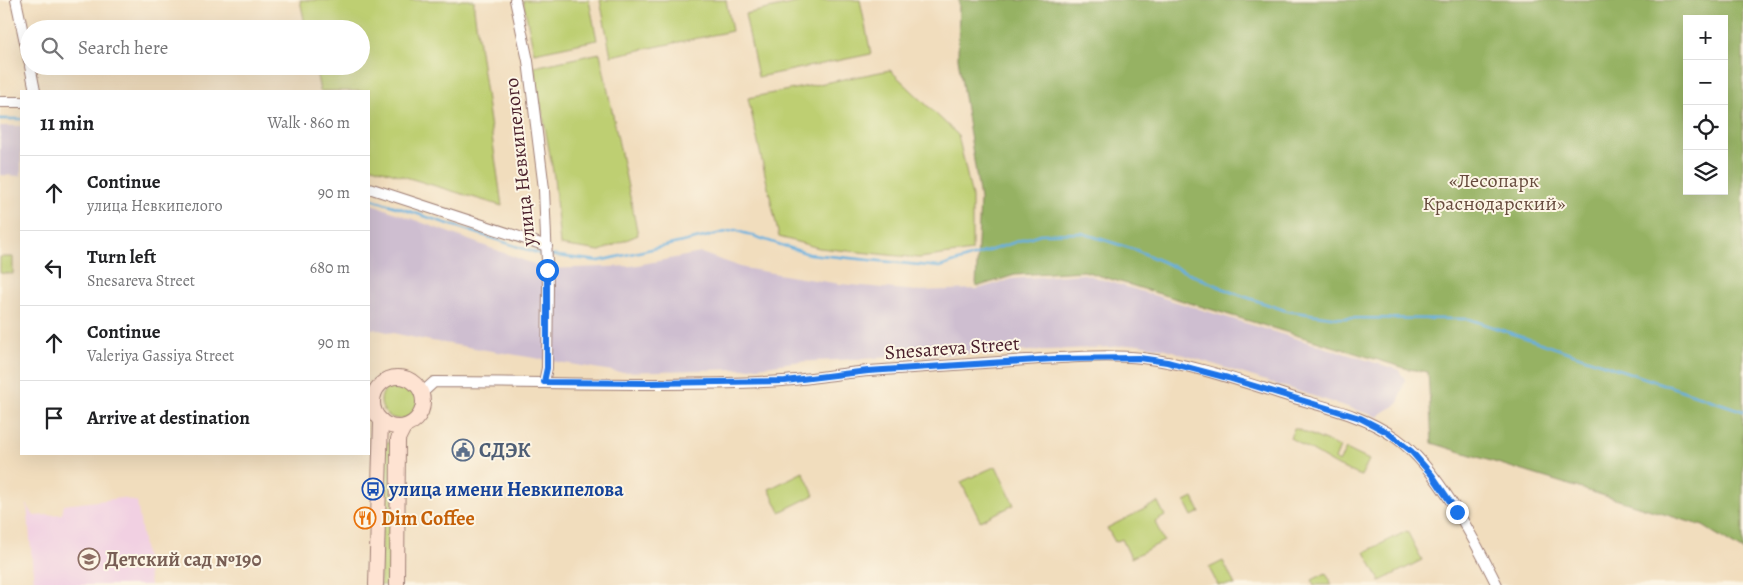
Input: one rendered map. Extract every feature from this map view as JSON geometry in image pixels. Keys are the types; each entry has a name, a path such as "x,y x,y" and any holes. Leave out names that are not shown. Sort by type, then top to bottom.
{"street":[{"path":"16,0 20,20"},
{"name":"улица Невкипелого","path":"515,0 528,61 544,189 547,248 547,368 544,382"},
{"path":"32,75 35,90"},
{"path":"0,102 20,102"},
{"path":"370,188 547,248"},
{"name":"Snesareva Street","path":"422,393 434,382 648,383 785,381 868,371 1053,359 1139,358 1167,362 1228,378 1360,418 1387,432 1411,451 1432,475 1457,512 1497,585"},
{"path":"395,377 406,378 415,384 422,393 422,411 415,421 404,427 391,427 381,420 375,411 373,400 377,390 384,382 395,377"},
{"path":"376,585 381,420"},
{"path":"397,585 398,439 404,427"}],"shaded area":[{"path":"0,126 20,126 20,176 0,175"},
{"path":"370,203 547,269 632,266 701,253 744,268 795,277 840,284 917,291 978,289 1012,279 1084,274 1399,370 1405,380 1398,404 1382,413 1379,417 1166,349 1138,344 1111,347 794,362 744,369 618,372 426,340 370,328"},
{"name":"Детский сад №190","path":"122,498 137,502 150,585 34,585 27,504 34,516 62,514 64,505"}],"green space":[{"path":"300,0 474,0 502,206 370,166 370,90 320,90 317,75 370,75 370,20 304,20"},
{"path":"523,0 589,0 597,40 534,53"},
{"path":"600,0 726,0 732,31 611,56"},
{"path":"810,0 860,0 871,54 758,77 745,14"},
{"name":"«Лесопарк Краснодарский»","path":"959,0 1743,0 1743,551 1703,526 1432,443 1428,372 1408,369 1084,271 1015,275 976,287 980,199 958,58"},
{"path":"600,53 638,235 600,251 560,245 554,177 534,67"},
{"path":"890,70 958,135 972,197 972,251 919,258 819,248 779,237 748,98"},
{"path":"0,257 13,257 13,274 0,273"},
{"path":"399,383 406,384 412,388 416,394 416,408 412,414 406,418 399,419 392,418 386,414 382,408 381,401 382,394 386,388 392,384"},
{"path":"1294,428 1340,447 1335,459 1339,462 1346,449 1369,460 1361,476 1338,466 1290,438"},
{"path":"383,442 394,443 392,585 380,585"},
{"path":"996,466 1014,505 980,521 961,482"},
{"path":"803,472 814,495 780,512 769,489"},
{"path":"1193,498 1200,512 1192,516 1185,502"},
{"path":"1158,502 1165,516 1155,522 1164,541 1131,558 1122,539 1115,542 1107,528"},
{"path":"1407,531 1422,560 1380,581 1365,552"},
{"path":"1223,561 1235,585 1218,585 1209,568"},
{"path":"1326,573 1332,585 1314,585 1312,580"}],"waterway":[{"path":"0,119 20,119"},
{"path":"370,198 543,255"},
{"path":"549,255 599,261 735,230 809,254 940,267 1040,234 1082,233 1136,250 1231,292 1287,311 1339,318 1469,319 1743,411"}],"place":[{"name":"СДЭК","path":"463,450"},
{"name":"улица имени Невкипелова","path":"373,489"},
{"name":"Dim Coffee","path":"365,518"},
{"name":"Детский сад №190","path":"89,559"}],"route":[{"path":"547,270 547,368 544,382 785,381 868,371 1053,359 1139,358 1167,362 1228,378 1360,418 1387,432 1411,451 1432,475 1457,512"}]}
